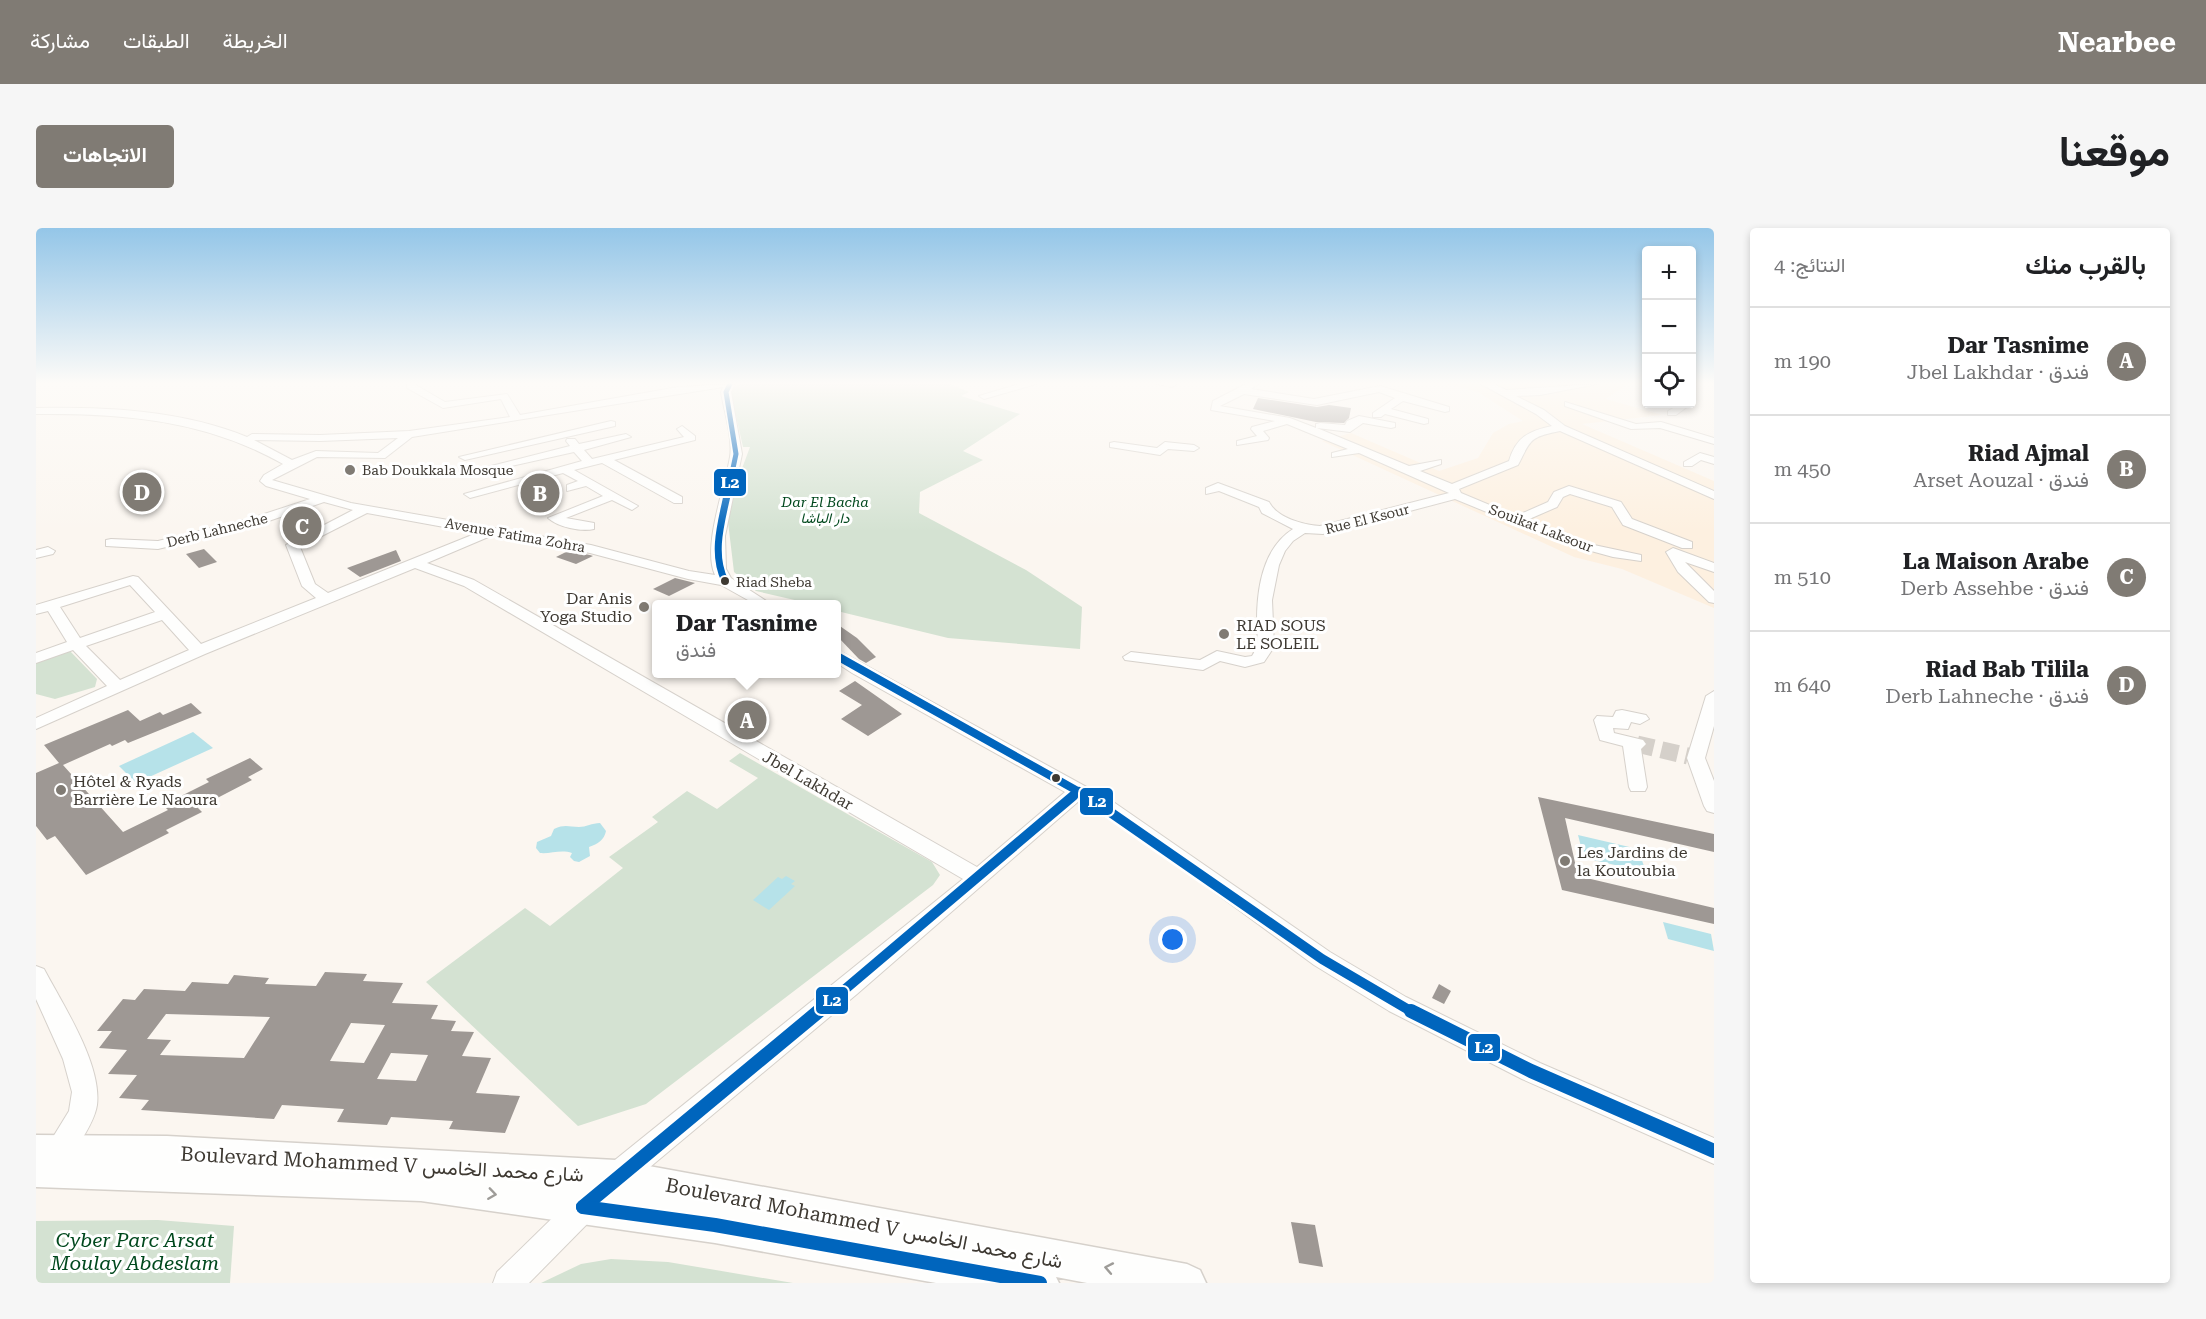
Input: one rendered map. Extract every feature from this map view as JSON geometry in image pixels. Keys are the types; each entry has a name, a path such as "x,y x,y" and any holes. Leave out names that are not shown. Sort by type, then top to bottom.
{"main road":[{"name":"Boulevard Mohammed V شارع محمد الخامس","path":"45,1160 167,1152 616,1178 1187,1283"},
{"name":"Boulevard Mohammed V شارع محمد الخامس","path":"45,1160 421,1184 715,1225 1040,1283"}],"street":[{"path":"232,433 284,438 414,433"},
{"path":"465,457 573,433"},
{"path":"470,494 687,440 686,433"},
{"path":"725,581 719,569 719,536 736,454 733,433"},
{"path":"1261,433 1265,437 1262,439"},
{"name":"Souikat Laksour","path":"1322,433 1363,449 1518,520 1603,551 1636,558"},
{"name":"Rue El Ksour","path":"1131,657 1203,665 1217,656 1245,662 1257,659 1266,647 1262,621 1266,611 1264,597 1266,582 1277,555 1289,537 1302,529 1323,530 1454,492 1514,463 1522,441 1534,433"},
{"path":"1573,433 1714,495"},
{"path":"1687,433 1714,441"},
{"path":"1693,435 1697,433"},
{"path":"235,434 269,450 291,464 316,454 340,436"},
{"path":"316,454 379,456 409,434"},
{"path":"566,435 589,463"},
{"path":"485,470 626,437"},
{"path":"1241,443 1262,439 1273,444"},
{"path":"1114,445 1160,452 1165,445 1194,448"},
{"path":"1336,455 1363,449"},
{"path":"1688,464 1700,456 1714,460"},
{"path":"605,460 678,500"},
{"path":"1409,470 1437,462"},
{"name":"Avenue Fatima Zohra","path":"291,464 268,477 266,481 322,499 591,549 688,575 725,581 757,600"},
{"path":"564,469 632,506"},
{"path":"571,488 587,483"},
{"path":"1210,491 1218,487 1236,492 1265,505 1266,510 1302,529"},
{"path":"1518,520 1553,504 1558,495 1569,490 1595,493 1617,505 1627,522 1687,545"},
{"path":"590,526 572,524 554,518 613,496"},
{"name":"Derb Lahneche","path":"111,543 138,547 158,545 256,521 322,499"},
{"path":"327,599 309,586 293,545 366,508"},
{"path":"39,720 199,651 492,531"},
{"path":"1714,568 1673,552 1683,569 1714,599"},
{"name":"Jbel Lakhdar","path":"415,564 469,583 979,878"},
{"path":"117,687 44,607 133,579 199,651"},
{"path":"36,658 164,614"},
{"path":"841,658 1140,828 1234,898 1354,978 1445,1030 1522,1068 1714,1151"},
{"path":"1714,696 1692,757 1714,806"},
{"path":"1638,787 1634,743 1606,736 1603,720 1622,725 1622,714 1640,719"},
{"path":"508,1283 583,1207 616,1178 680,1128 979,878 1078,791"},
{"path":"36,976 81,1070 85,1086 83,1109 45,1160"}],"shaded area":[{"path":"1352,433 1439,471 1478,458 1493,433 1603,433 1714,481 1714,608 1622,569 1574,557 1322,441"}],"green space":[{"name":"Dar El Bacha دار الباشا","path":"740,433 990,433 963,451 983,460 920,492 919,513 1026,570 1082,607 1080,649 948,638 841,612 841,600 795,600 756,591 734,572 728,522 734,490 750,447 743,447"},
{"path":"69,650 97,679 95,687 55,699 36,694 36,661"},
{"path":"740,753 932,862 940,875 933,885 646,1104 578,1126 426,982 525,908 550,926 623,868 609,857 658,822 652,817 687,791 717,809 758,778 729,761"},
{"name":"Cyber Parc Arsat Moulay Abdeslam","path":"158,1220 234,1226 230,1283 36,1283 36,1221"},
{"path":"611,1259 668,1262 793,1283 541,1283 581,1264"}],"water":[{"path":"193,732 213,748 136,783 119,766"},
{"path":"600,823 606,831 604,837 589,847 590,856 579,862 570,857 572,853 564,851 540,853 536,848 537,842 551,836 554,829 558,827 582,827"},
{"path":"1578,835 1638,849 1646,872 1584,858"},
{"path":"786,876 795,881 791,884 795,886 769,910 753,900 778,877 782,879"},
{"path":"1663,922 1711,934 1714,951 1668,939"}],"building":[{"path":"204,549 217,562 199,568 186,554"},
{"path":"396,550 401,561 360,577 347,568"},
{"path":"568,551 593,556 576,564 556,557"},
{"path":"675,578 695,583 669,596 653,589"},
{"path":"841,627 857,638 876,657 866,663 841,640"},
{"path":"855,681 902,714 868,736 841,719 862,705 839,691"},
{"name":"Hôtel & Ryads Barrière Le Naoura","path":"191,703 202,713 128,743 125,740 112,746 110,744 63,765 123,832 168,810 165,807 180,800 177,798 209,782 206,779 250,758 263,769 248,777 252,780 198,808 202,812 166,830 169,833 86,875 55,836 47,840 36,826 36,773 59,763 44,745 128,710 140,721 160,712 163,715"},
{"path":"745,707 769,720 749,734 725,721"},
{"name":"Les Jardins de la Koutoubia","path":"1538,797 1714,834 1714,852 1565,818 1578,876 1714,908 1714,924 1562,890"},
{"path":"325,972 367,974 363,981 403,983 392,1003 438,1005 431,1019 456,1021 451,1031 474,1032 462,1056 491,1058 476,1093 520,1096 505,1133 449,1129 453,1121 391,1117 387,1125 337,1122 344,1109 282,1105 274,1119 141,1110 149,1100 119,1098 137,1075 108,1074 127,1050 99,1048 112,1031 97,1031 123,999 135,1000 144,989 185,991 192,982 228,984 234,975 269,978 265,984 316,986","holes":["166,1014 270,1017 244,1058 160,1055 171,1040 147,1039","351,1023 385,1025 364,1063 330,1061","391,1053 428,1055 416,1081 377,1079"]},
{"path":"1439,984 1451,991 1444,1004 1432,998"},
{"path":"1291,1222 1315,1225 1323,1267 1299,1263"}],"tunnel":[{"path":"1637,744 1688,756"}],"transit line":[{"name":"L2","path":"725,581 719,569 719,536 736,454 733,433"},
{"name":"L2","path":"841,658 1105,806 1322,959 1397,1004 1531,1071 1714,1151"},
{"name":"L2","path":"583,1207 979,878 1079,791"},
{"name":"L2","path":"583,1207 715,1225 1040,1283"}],"place":[{"name":"Bab Doukkala Mosque","path":"350,470"},
{"name":"Riad Bab Tilila","path":"142,492"},
{"name":"Riad Ajmal","path":"540,493"},
{"name":"La Maison Arabe","path":"302,526"},
{"name":"Riad Sheba","path":"725,581"},
{"name":"Dar Anis Yoga Studio","path":"644,607"},
{"name":"RIAD SOUS LE SOLEIL","path":"1224,634"},
{"name":"Dar Tasnime","path":"747,720"},
{"name":"Hôtel & Ryads Barrière Le Naoura","path":"61,790"},
{"name":"Les Jardins de la Koutoubia","path":"1565,861"}]}
